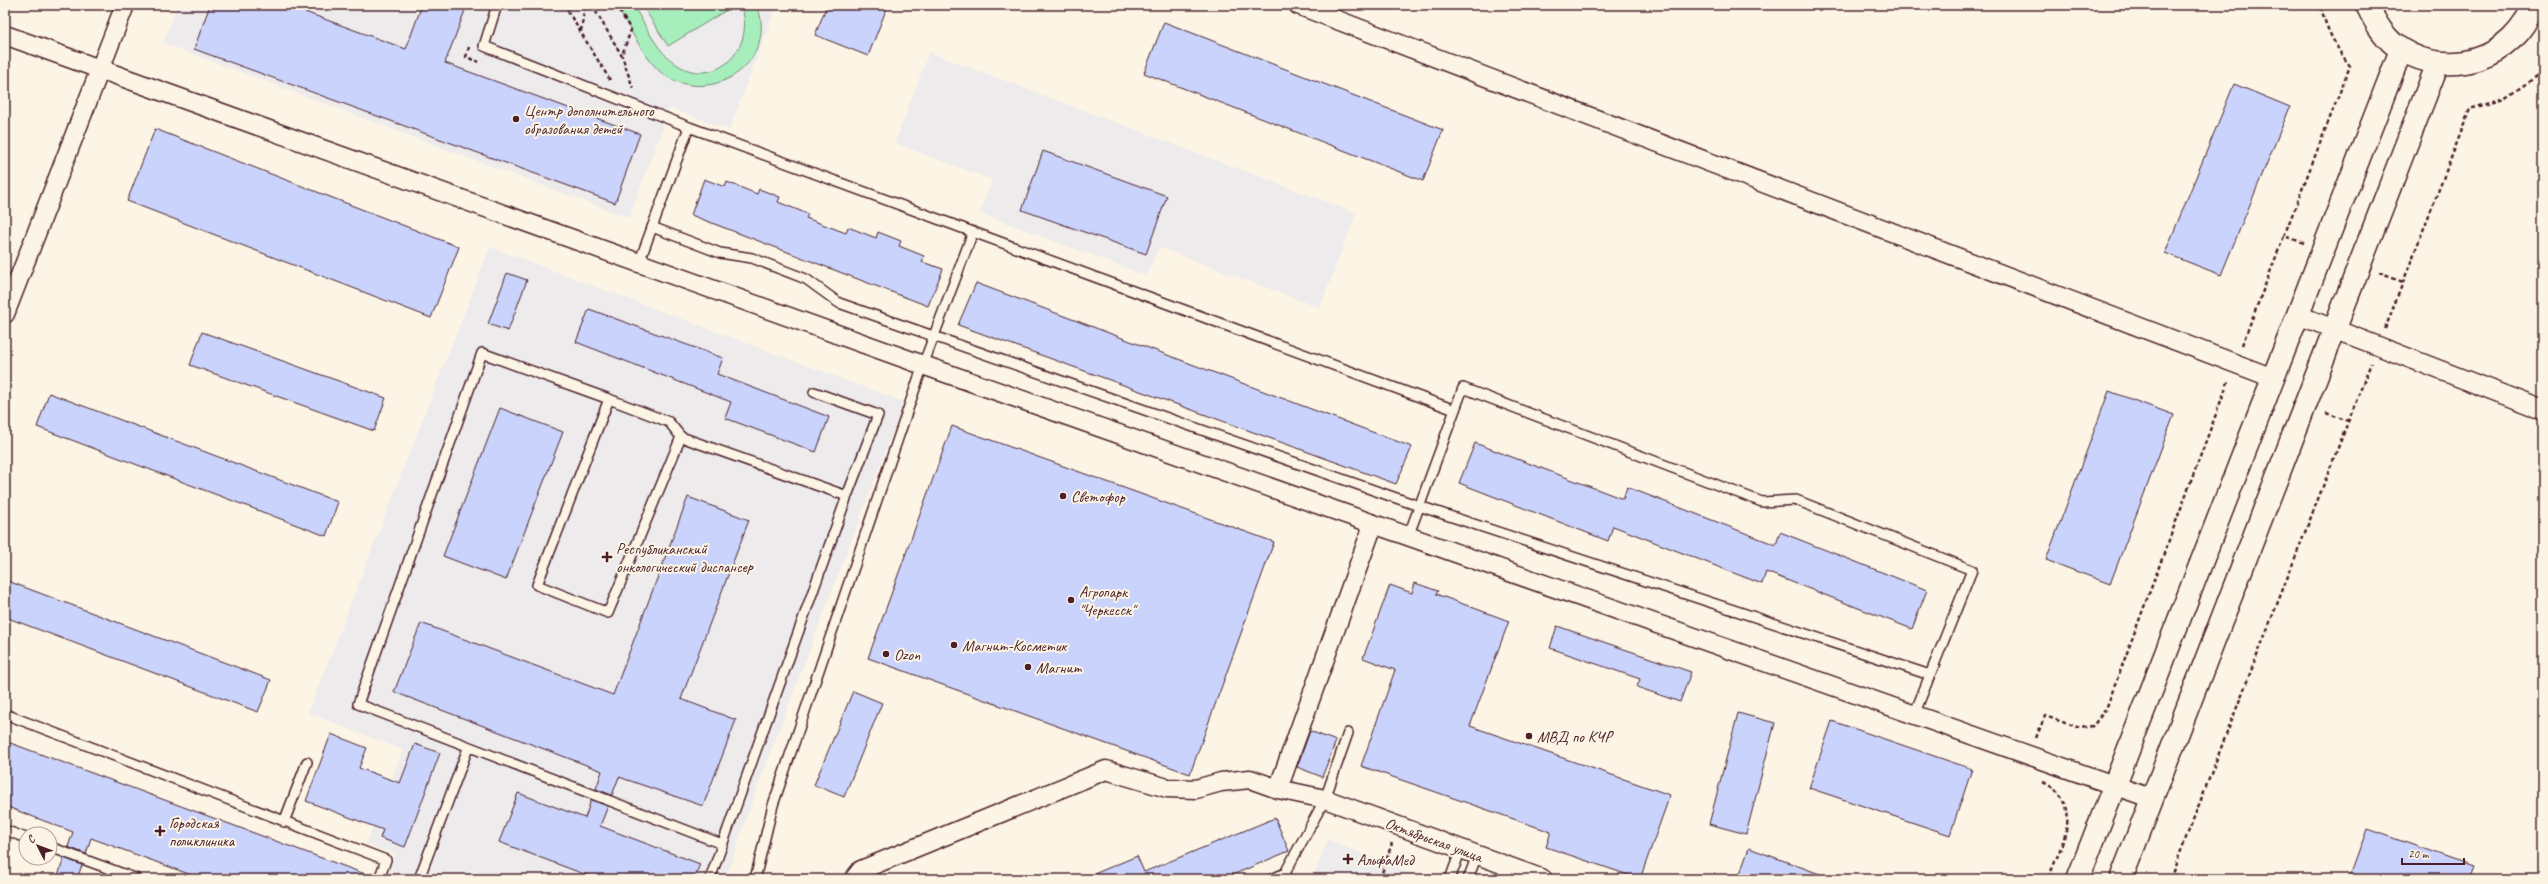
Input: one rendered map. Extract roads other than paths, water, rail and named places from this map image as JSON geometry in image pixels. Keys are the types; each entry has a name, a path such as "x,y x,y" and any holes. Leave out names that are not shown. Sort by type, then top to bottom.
{"street":[{"path":"5,314 124,5"},
{"path":"1298,5 2273,378"},
{"path":"2367,5 2380,30 2401,50 2428,62 2457,64 2486,57 2510,41 2528,18 2533,5"},
{"path":"5,35 923,365 2152,799"},
{"path":"2078,879 2401,50"},
{"path":"2121,879 2438,63"},
{"path":"2298,315 2543,410"},
{"path":"1278,789 1373,525"},
{"name":"Октябрьская улица","path":"854,879 861,870 1106,770 1167,788 1196,789 1221,782 1250,779 1278,789 1325,799 1398,825 1469,852 1504,872 1543,879"}],"lane":[{"path":"497,5 484,46 689,127 1455,410"},
{"path":"638,263 689,127"},
{"path":"652,228 720,253 752,258 806,279 839,302 934,336 1419,506 1930,676"},
{"path":"755,879 773,805 923,365 973,232"},
{"path":"722,844 468,748 358,704 482,353 609,398 669,422 681,437 847,496"},
{"path":"1408,537 1463,388 1762,502 1796,500 1972,570 1914,715"},
{"path":"710,879 847,496 878,415 814,392"},
{"path":"609,398 537,585 608,613 681,437"},
{"path":"5,714 386,860 379,879"},
{"path":"1272,879 1285,873 1325,799 1348,733"},
{"path":"419,879 468,748"},
{"path":"284,822 307,762"},
{"path":"5,830 18,835"},
{"path":"58,850 138,879"},
{"path":"1450,879 1469,852"},
{"path":"1468,879 1469,852"}],"place":[{"name":"Центр дополнительного образования детей","path":"516,119"},
{"name":"Светофор","path":"1063,496"},
{"name":"Республиканский онкологический диспансер","path":"607,557"},
{"name":"Агропарк \"Черкесск\"","path":"1071,600"},
{"name":"Магнит-Косметик","path":"954,645"},
{"name":"Ozon","path":"886,654"},
{"name":"Магнит","path":"1028,667"},
{"name":"МВД по КЧР","path":"1529,736"},
{"name":"Городская поликлиника","path":"160,831"},
{"name":"АльфаМед","path":"1348,859"}]}
